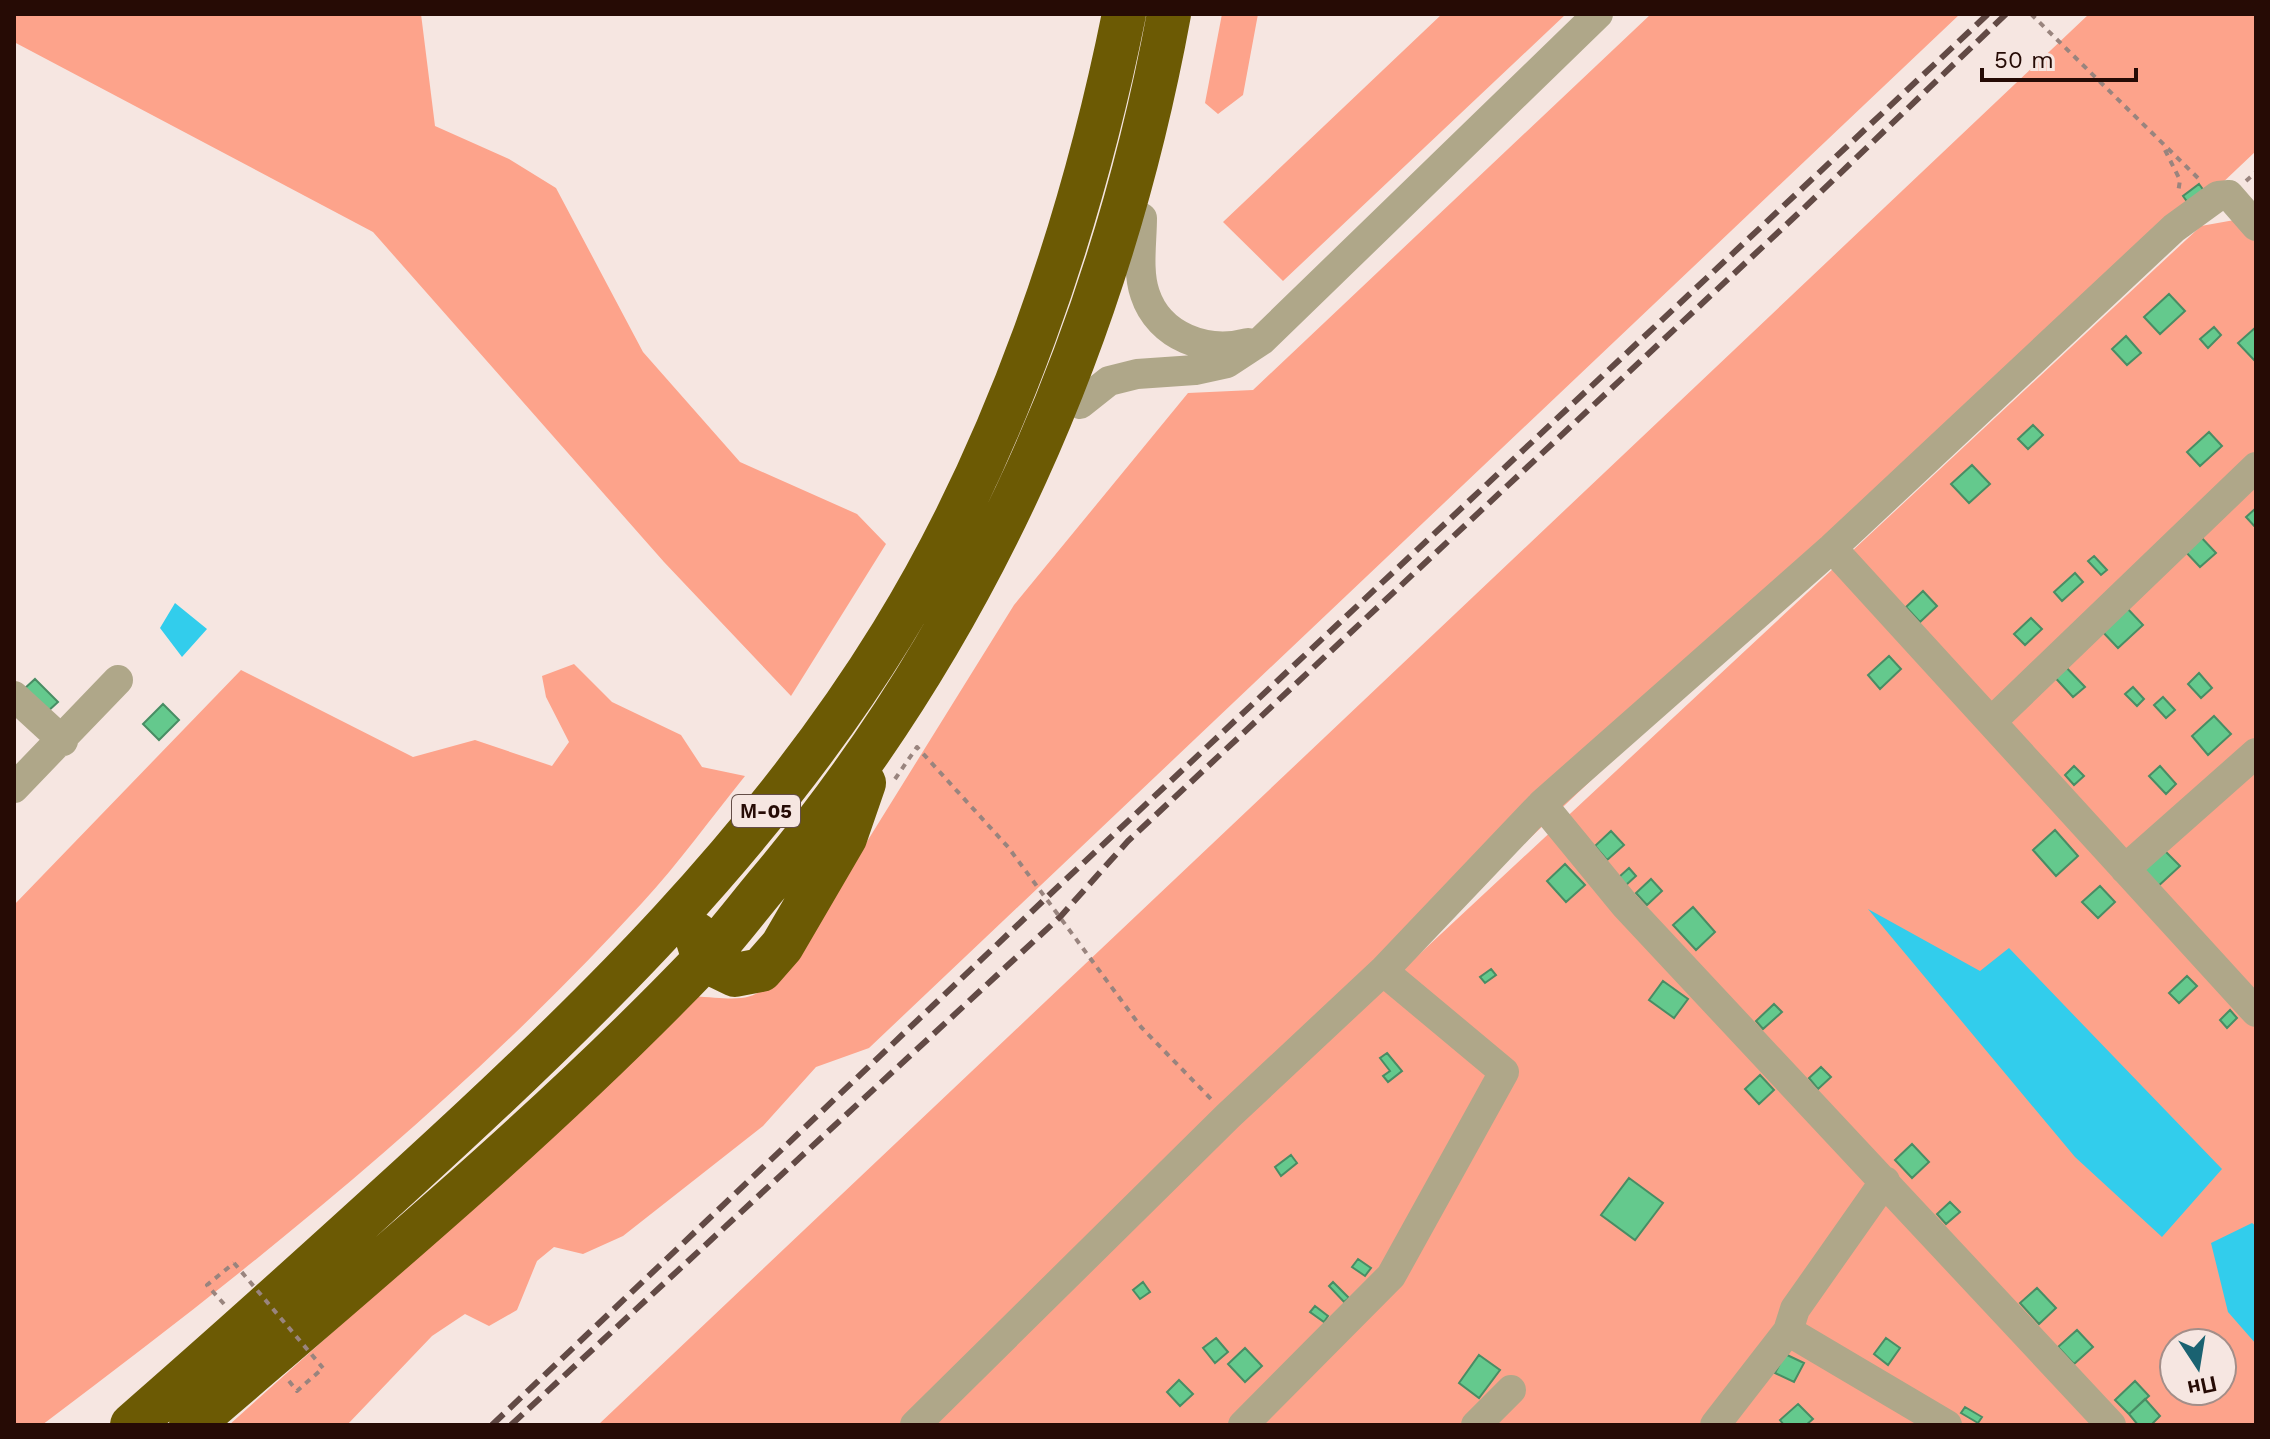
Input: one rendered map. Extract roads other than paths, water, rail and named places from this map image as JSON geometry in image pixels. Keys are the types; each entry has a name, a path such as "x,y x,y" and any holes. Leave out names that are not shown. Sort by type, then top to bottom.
{"highway":[{"name":"М-05","path":"132,1425 484,1108 652,945 774,802 892,634 950,530 982,459 1007,402 1075,216 1124,14"},
{"path":"774,802 699,921 696,938 704,960 735,975 761,970 782,946 845,838 877,745 1005,525 1068,379 1125,212 1166,33"},
{"path":"1005,525 1048,474 1080,404 1142,218 1161,147 1166,33"},
{"path":"191,1425 508,1148 704,960"}],"street":[{"path":"1080,404 1109,381 1137,374 1195,370 1227,363 1262,340 1598,14"},
{"path":"915,1425 1228,1116 1383,971 1542,804 1832,548 2174,228 2218,196 2229,195 2256,226"},
{"path":"1142,218 1145,295 1173,333 1199,344 1228,348 1262,340"},
{"path":"1991,722 2256,467"},
{"path":"1832,548 2256,1012"},
{"path":"14,788 63,741 118,680"},
{"path":"14,696 63,741"},
{"path":"2125,869 2256,753"},
{"path":"1542,804 1625,905 2111,1425"},
{"path":"1243,1425 1391,1276 1504,1072 1383,971"},
{"path":"1715,1425 1788,1331 1795,1309 1885,1181"},
{"path":"1788,1331 1947,1425"},
{"path":"1476,1425 1511,1390"}],"water":[{"path":"175,603 207,629 182,657 160,628"},
{"path":"1868,909 1980,971 2009,948 2222,1169 2162,1237 2075,1157"},
{"path":"2252,1223 2256,1226 2256,1344 2228,1312 2211,1243"}],"railway":[{"path":"492,1425 1045,899 1988,14"},
{"path":"511,1425 1061,916 1128,841 1803,209 2006,14"}]}
